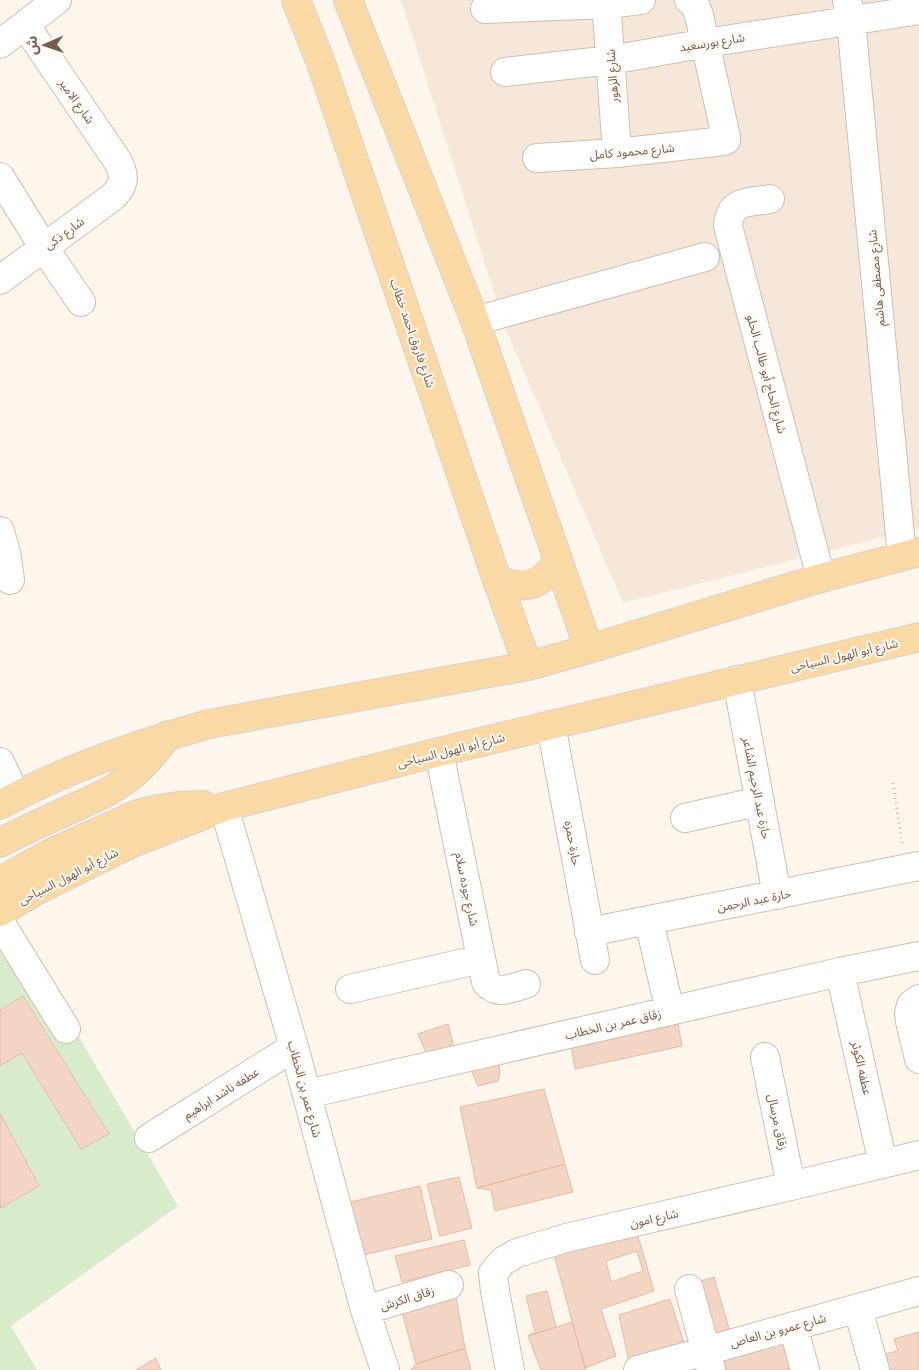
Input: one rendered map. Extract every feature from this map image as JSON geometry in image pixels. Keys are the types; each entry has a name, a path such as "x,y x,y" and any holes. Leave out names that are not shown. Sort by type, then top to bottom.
{"main road":[{"name":"شارع فاروق احمد خطاب","path":"296,0 321,63 528,666"},
{"path":"348,0 475,321 589,649"},
{"path":"8,800 88,764 168,735 209,724 528,666 821,578 911,554"},
{"path":"497,580 510,585 525,586 538,581 550,572 558,560"},
{"name":"شارع أبو الهول السياحى","path":"0,912 54,881 130,844 224,807 439,752 919,637"},
{"path":"0,843 15,834 119,786 138,771 168,735"},
{"path":"0,881 53,852 138,814 179,806 202,805 224,807"}],"street":[{"path":"0,44 57,0"},
{"path":"485,9 640,0"},
{"path":"689,0 695,5 699,15 706,43"},
{"name":"شارع الزهور","path":"606,2 617,153"},
{"name":"شارع بورسعيد","path":"505,72 611,60 706,43 849,10 919,10"},
{"name":"شارع مصطفى هاشم","path":"849,10 911,554"},
{"name":"شارع الامير","path":"25,25 118,160 123,170 123,181"},
{"name":"شارع محمود كامل","path":"537,158 617,153 726,140 706,43"},
{"path":"0,177 44,248 81,302"},
{"name":"شارع ذكى","path":"0,280 111,198 119,191 123,181"},
{"name":"شارع الحاج أبو طالب الحلو","path":"770,199 738,204 728,218 728,226 821,578"},
{"path":"475,321 705,257"},
{"path":"0,531 7,557 10,580"},
{"name":"حارة عبد الرحيم الشاعر","path":"737,680 777,895"},
{"name":"حارة حمزه","path":"551,725 595,960"},
{"name":"شارع جوده سلام","path":"439,752 486,982 496,990 526,984"},
{"path":"0,762 8,800"},
{"path":"685,818 760,801"},
{"name":"شارع عمر بن الخطاب","path":"224,807 307,1094 365,1310 386,1370"},
{"name":"حارة عبد الرحمن","path":"589,932 912,868"},
{"path":"649,920 670,1011"},
{"path":"0,922 66,1029"},
{"name":"زقاق عمر بن الخطاب","path":"307,1094 840,972 919,956"},
{"path":"350,989 481,959"},
{"name":"عطفه الكوثر","path":"840,972 884,1164"},
{"path":"919,999 911,1005 909,1013 919,1059"},
{"name":"عطفه ناشد ابراهيم","path":"149,1138 294,1048"},
{"name":"زقاق مرسال","path":"765,1057 791,1186"},
{"name":"شارع امون","path":"510,1370 494,1291 494,1273 503,1261 522,1251 566,1238 919,1155"},
{"name":"زقاق الكرش","path":"365,1310 449,1285"},
{"path":"689,1289 709,1360"},
{"name":"شارع عمرو بن العاص","path":"638,1370 709,1360 793,1326 919,1291"},
{"path":"858,1309 875,1370"},
{"path":"793,1326 805,1370"}],"path":[{"path":"894,783 912,868"}],"shaded area":[{"path":"401,0 919,0 919,528 623,603 505,327"}],"green space":[{"path":"14,926 178,1206 11,1326 37,1370 0,1370 0,934"}],"building":[{"path":"23,996 109,1134 81,1149 22,1053 0,1066 0,1010"},
{"path":"676,1013 682,1046 575,1069 569,1034"},
{"path":"448,1024 455,1051 428,1057 418,1034"},
{"path":"496,1053 500,1070 498,1081 478,1086 466,1057"},
{"path":"544,1089 565,1164 477,1188 460,1107"},
{"path":"0,1113 39,1186 1,1208 0,1206"},
{"path":"565,1164 573,1192 495,1211 491,1190 477,1188"},
{"path":"459,1177 472,1228 440,1236 427,1184"},
{"path":"420,1186 432,1239 363,1255 350,1202"},
{"path":"635,1226 654,1291 601,1309 616,1356 585,1368 553,1251","holes":["637,1251 643,1271 611,1282 606,1261"]},
{"path":"464,1240 470,1265 402,1282 395,1256"},
{"path":"714,1277 731,1335 691,1344 676,1289"},
{"path":"547,1291 556,1327 528,1336 535,1332 526,1296"},
{"path":"455,1292 465,1348 416,1364 400,1304"},
{"path":"670,1299 685,1346 629,1362 619,1315"},
{"path":"572,1322 586,1370 541,1370 528,1336"},
{"path":"919,1332 919,1370 883,1370 879,1355 898,1351 894,1339"},
{"path":"783,1334 793,1370 716,1370 712,1354"},
{"path":"465,1348 471,1370 411,1370 416,1364"},
{"path":"156,1358 161,1370 136,1370"}]}
